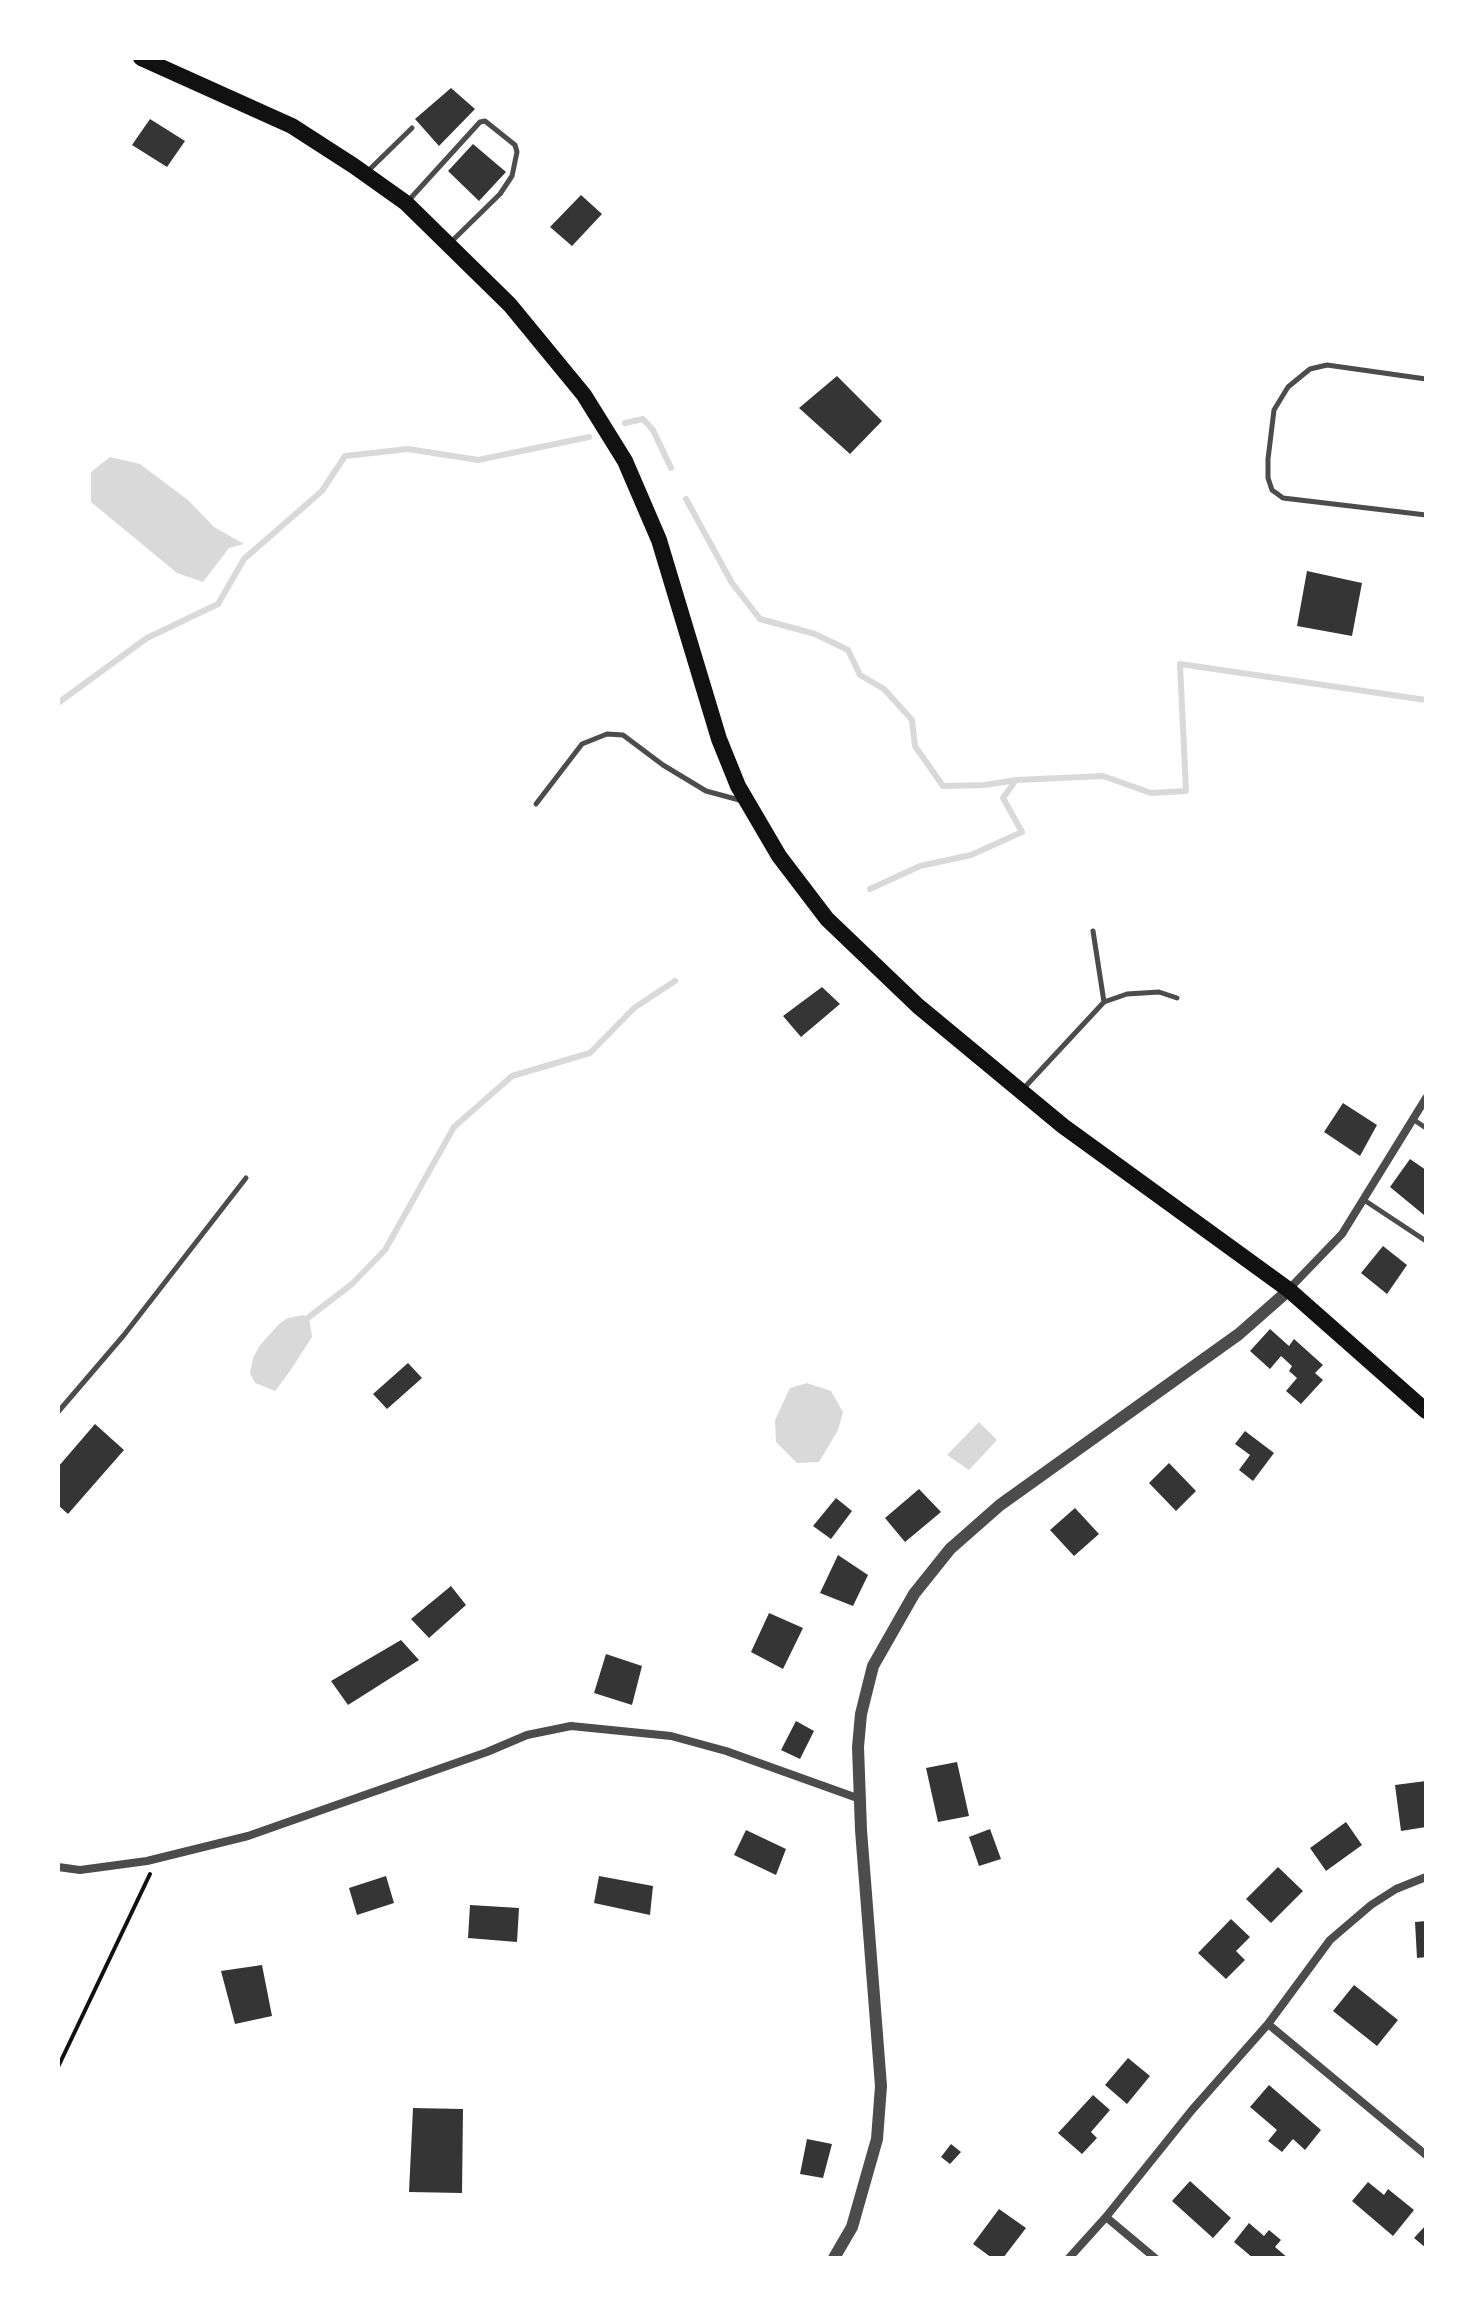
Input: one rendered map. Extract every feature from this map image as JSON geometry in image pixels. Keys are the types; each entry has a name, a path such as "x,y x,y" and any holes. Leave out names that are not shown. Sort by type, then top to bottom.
{"main road":[{"path":"141,58 292,126 365,174 406,203 510,305 584,395 625,461 659,540 719,739 748,802 779,856 827,919 918,1006 1021,1092 1289,1290 1426,1411"}],"street":[{"path":"834,2258 852,2227 877,2139 881,2086 858,1747 861,1714 873,1666 914,1594 950,1549 1000,1505 1239,1334 1289,1290 1342,1234 1426,1098"},
{"path":"58,1867 80,1870 158,1859 248,1836 527,1735 571,1726 671,1736 726,1751 860,1799"},
{"path":"1069,2258 1268,2024 1330,1940 1371,1905 1396,1889 1426,1877"},
{"path":"1268,2024 1426,2155"},
{"path":"1106,2217 1155,2258"}],"lane":[{"path":"406,203 480,122 485,121 515,145 517,152 512,176 500,194 448,245"},
{"path":"365,174 412,128"},
{"path":"1426,379 1327,365 1310,369 1288,387 1274,410 1268,459 1268,478 1272,490 1283,498 1426,515"},
{"path":"536,804 582,744 607,734 623,735 663,765 706,791 748,802"},
{"path":"1093,931 1104,1002"},
{"path":"1021,1092 1104,1002 1127,994 1159,992 1177,998"},
{"path":"1413,1119 1426,1128"},
{"path":"58,1412 124,1335 246,1178"},
{"path":"1363,1200 1426,1241"}],"path":[{"path":"58,2067 158,1859"}],"shaded area":[{"path":"110,457 140,464 188,500 214,527 244,544 229,548 203,582 177,573 91,502 91,472"},
{"path":"303,1315 309,1317 312,1337 290,1371 275,1391 255,1383 250,1373 260,1345 280,1323"},
{"path":"807,1383 831,1391 843,1412 838,1430 819,1462 797,1463 776,1442 775,1420 790,1388"},
{"path":"979,1422 997,1440 969,1470 947,1455"}],"building":[{"path":"451,88 475,109 439,146 415,119"},
{"path":"150,119 185,141 167,167 132,145"},
{"path":"473,144 506,172 479,201 448,171"},
{"path":"581,195 602,214 572,246 550,227"},
{"path":"837,376 882,421 850,454 799,408"},
{"path":"1307,571 1362,583 1352,636 1297,626"},
{"path":"822,987 840,1004 801,1037 783,1016"},
{"path":"1343,1103 1377,1125 1360,1156 1324,1132"},
{"path":"1410,1159 1426,1170 1424,1215 1390,1187"},
{"path":"1383,1246 1407,1265 1387,1294 1361,1273"},
{"path":"1270,1329 1289,1346 1294,1339 1323,1365 1315,1373 1323,1380 1301,1404 1286,1391 1297,1378 1289,1371 1292,1366 1281,1356 1270,1369 1250,1351"},
{"path":"408,1363 422,1378 387,1409 373,1394"},
{"path":"95,1424 124,1450 68,1514 58,1505 58,1467"},
{"path":"1245,1431 1274,1453 1253,1481 1239,1470 1250,1455 1235,1444"},
{"path":"1169,1463 1196,1491 1176,1511 1149,1483"},
{"path":"919,1489 941,1512 905,1542 885,1518"},
{"path":"836,1498 852,1511 831,1539 813,1526"},
{"path":"1075,1508 1099,1534 1074,1556 1050,1530"},
{"path":"838,1555 868,1575 853,1606 820,1593"},
{"path":"451,1586 466,1605 429,1638 411,1619"},
{"path":"769,1613 803,1628 783,1669 751,1652"},
{"path":"401,1640 419,1660 348,1705 331,1681"},
{"path":"606,1654 642,1666 632,1705 594,1693"},
{"path":"796,1721 814,1731 800,1759 781,1750"},
{"path":"957,1762 969,1816 938,1822 926,1768"},
{"path":"1426,1781 1426,1827 1401,1831 1395,1785"},
{"path":"1346,1822 1362,1845 1326,1871 1310,1848"},
{"path":"990,1829 1001,1859 979,1866 969,1837"},
{"path":"746,1830 786,1849 776,1875 734,1855"},
{"path":"1278,1867 1303,1891 1271,1923 1246,1899"},
{"path":"386,1876 394,1903 357,1915 349,1888"},
{"path":"599,1876 653,1886 650,1915 594,1903"},
{"path":"470,1905 519,1908 517,1942 468,1938"},
{"path":"1231,1919 1250,1937 1236,1951 1245,1960 1226,1979 1198,1953"},
{"path":"1426,1921 1426,1957 1417,1958 1415,1922"},
{"path":"262,1965 272,2016 235,2024 221,1971"},
{"path":"1354,1985 1398,2020 1377,2046 1333,2011"},
{"path":"1128,2058 1150,2076 1127,2104 1105,2085"},
{"path":"1269,2085 1321,2130 1305,2150 1293,2139 1282,2152 1268,2141 1277,2130 1250,2107"},
{"path":"1093,2095 1110,2110 1091,2132 1097,2138 1082,2154 1058,2133"},
{"path":"413,2108 463,2109 462,2193 409,2192"},
{"path":"807,2139 832,2144 823,2178 800,2174"},
{"path":"951,2144 961,2152 950,2164 941,2157"},
{"path":"1190,2181 1231,2218 1213,2238 1172,2201"},
{"path":"1368,2182 1384,2195 1388,2189 1414,2210 1393,2236 1352,2201"},
{"path":"999,2209 1026,2228 1003,2258 992,2258 973,2244"},
{"path":"1249,2223 1264,2236 1269,2230 1281,2240 1275,2247 1288,2258 1253,2258 1234,2242"},
{"path":"1426,2225 1426,2248 1414,2238"}],"waterway":[{"path":"625,423 643,419 653,430 671,468"},
{"path":"58,703 147,638 218,604 244,559 322,491 345,456 408,449 478,460 589,437"},
{"path":"686,499 732,583 760,619 815,634 848,650 860,675 884,689 912,720 915,746 943,786 985,785 1016,780"},
{"path":"870,889 920,866 971,855 1022,832 1003,798 1016,780 1103,776 1151,793 1186,791 1180,664 1426,700"},
{"path":"309,1317 352,1284 385,1250 454,1127 512,1076 590,1053 634,1008 675,981"}]}
